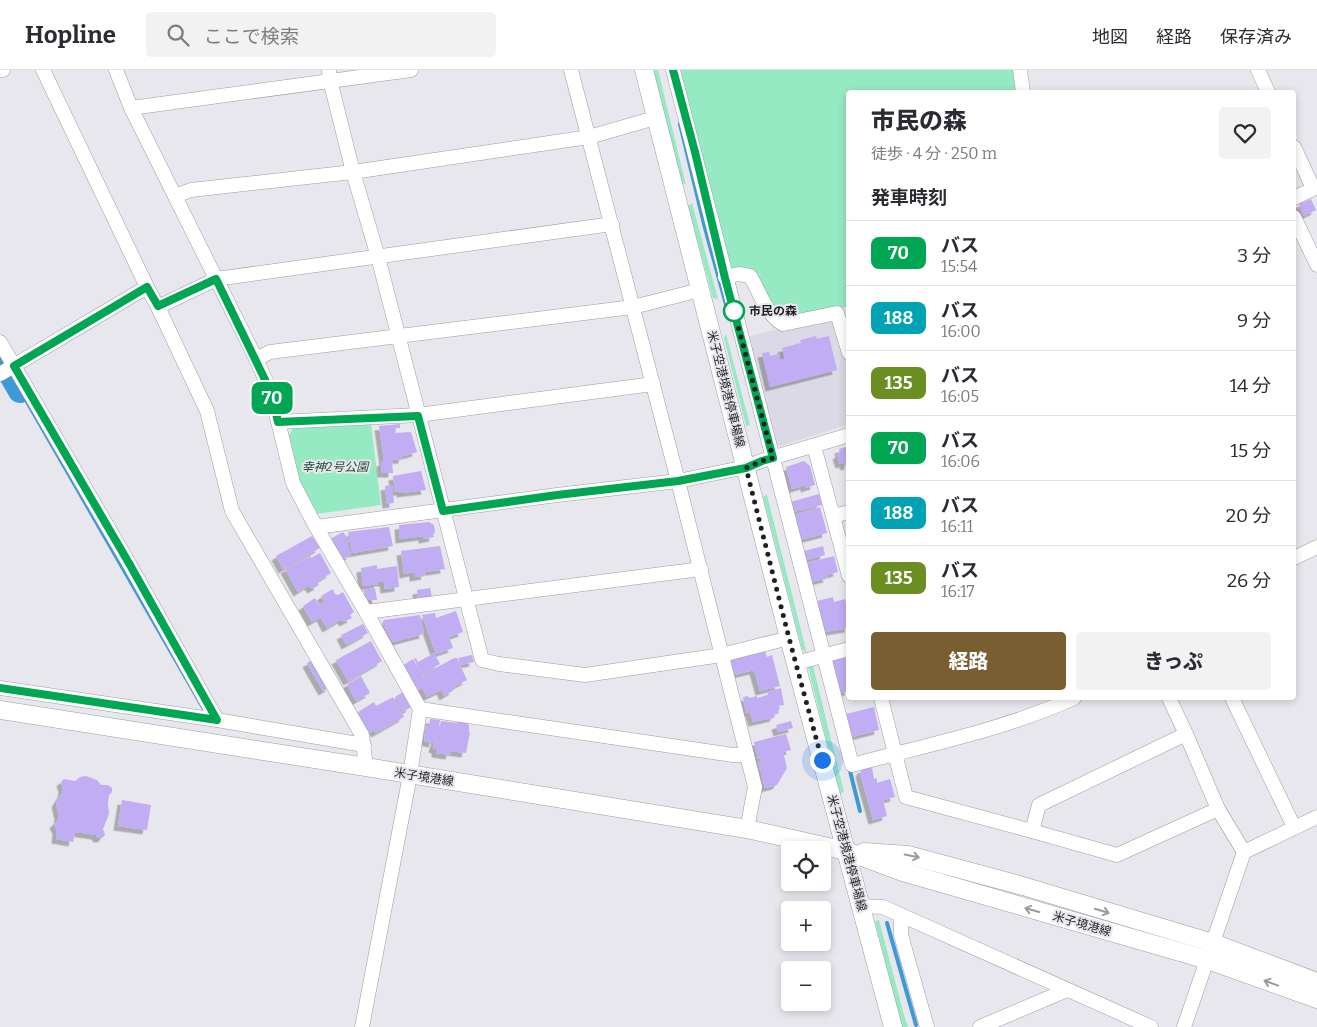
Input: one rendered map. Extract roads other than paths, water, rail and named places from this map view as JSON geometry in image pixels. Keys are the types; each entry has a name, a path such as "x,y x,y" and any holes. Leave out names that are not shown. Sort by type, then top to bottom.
{"main road":[{"name":"米子空港境港停車場線","path":"644,70 789,638 893,1027"},
{"name":"米子境港線","path":"0,710 747,829 846,851 903,872 1208,960 1317,999"},
{"name":"米子境港線","path":"846,851 908,855 1023,886 1213,943 1317,982"}],"street":[{"path":"43,70 207,411 232,511 362,735 366,767"},
{"path":"116,70 131,108 256,358 271,392 293,483 316,527 420,709 410,775 362,1027"},
{"path":"131,108 329,75 411,70"},
{"path":"571,70 701,569 755,787 747,829"},
{"path":"673,70 725,278 852,765 994,728 1069,700"},
{"path":"1020,70 1023,90"},
{"path":"1258,70 1267,90"},
{"path":"329,75 353,172 378,257 418,416 468,599 482,660 585,675 722,655 789,638"},
{"path":"175,196 191,190 353,172 589,137 655,118"},
{"path":"1296,151 1315,187 1296,197"},
{"path":"1296,220 1317,264"},
{"path":"158,306 216,279 612,224"},
{"path":"725,278 739,274 750,276 774,318 783,324 837,313 846,343"},
{"path":"0,374 147,287"},
{"path":"256,358 270,352 633,306 700,290"},
{"path":"0,342 217,720"},
{"path":"278,422 418,416 653,384"},
{"path":"316,527 678,481 746,468 762,461 846,436"},
{"path":"814,446 846,565"},
{"path":"833,516 846,513"},
{"path":"1296,557 1317,547"},
{"path":"366,612 701,569"},
{"path":"796,663 846,650"},
{"path":"0,688 217,720 364,745"},
{"path":"882,700 906,798 1032,831 1117,856 1218,809"},
{"path":"1170,700 1218,809 1244,852"},
{"path":"1233,700 1294,827"},
{"path":"420,709 733,755 747,754"},
{"path":"1032,831 1038,805 1186,734"},
{"path":"1184,1027 1244,852 1317,817"},
{"path":"861,906 883,907 1151,1027"},
{"path":"901,915 901,935 927,1027"},
{"path":"980,1027 1067,990"}],"water":[{"path":"14,376 208,713 205,715 11,378"}],"waterway":[{"path":"680,124 705,228 727,308"},
{"path":"0,356 20,391"},
{"path":"849,767 860,811"},
{"path":"887,923 916,1025"}],"place":[{"name":"市民の森","path":"734,311"}],"park label":[{"name":"幸神2号公園","path":"335,467"}]}
